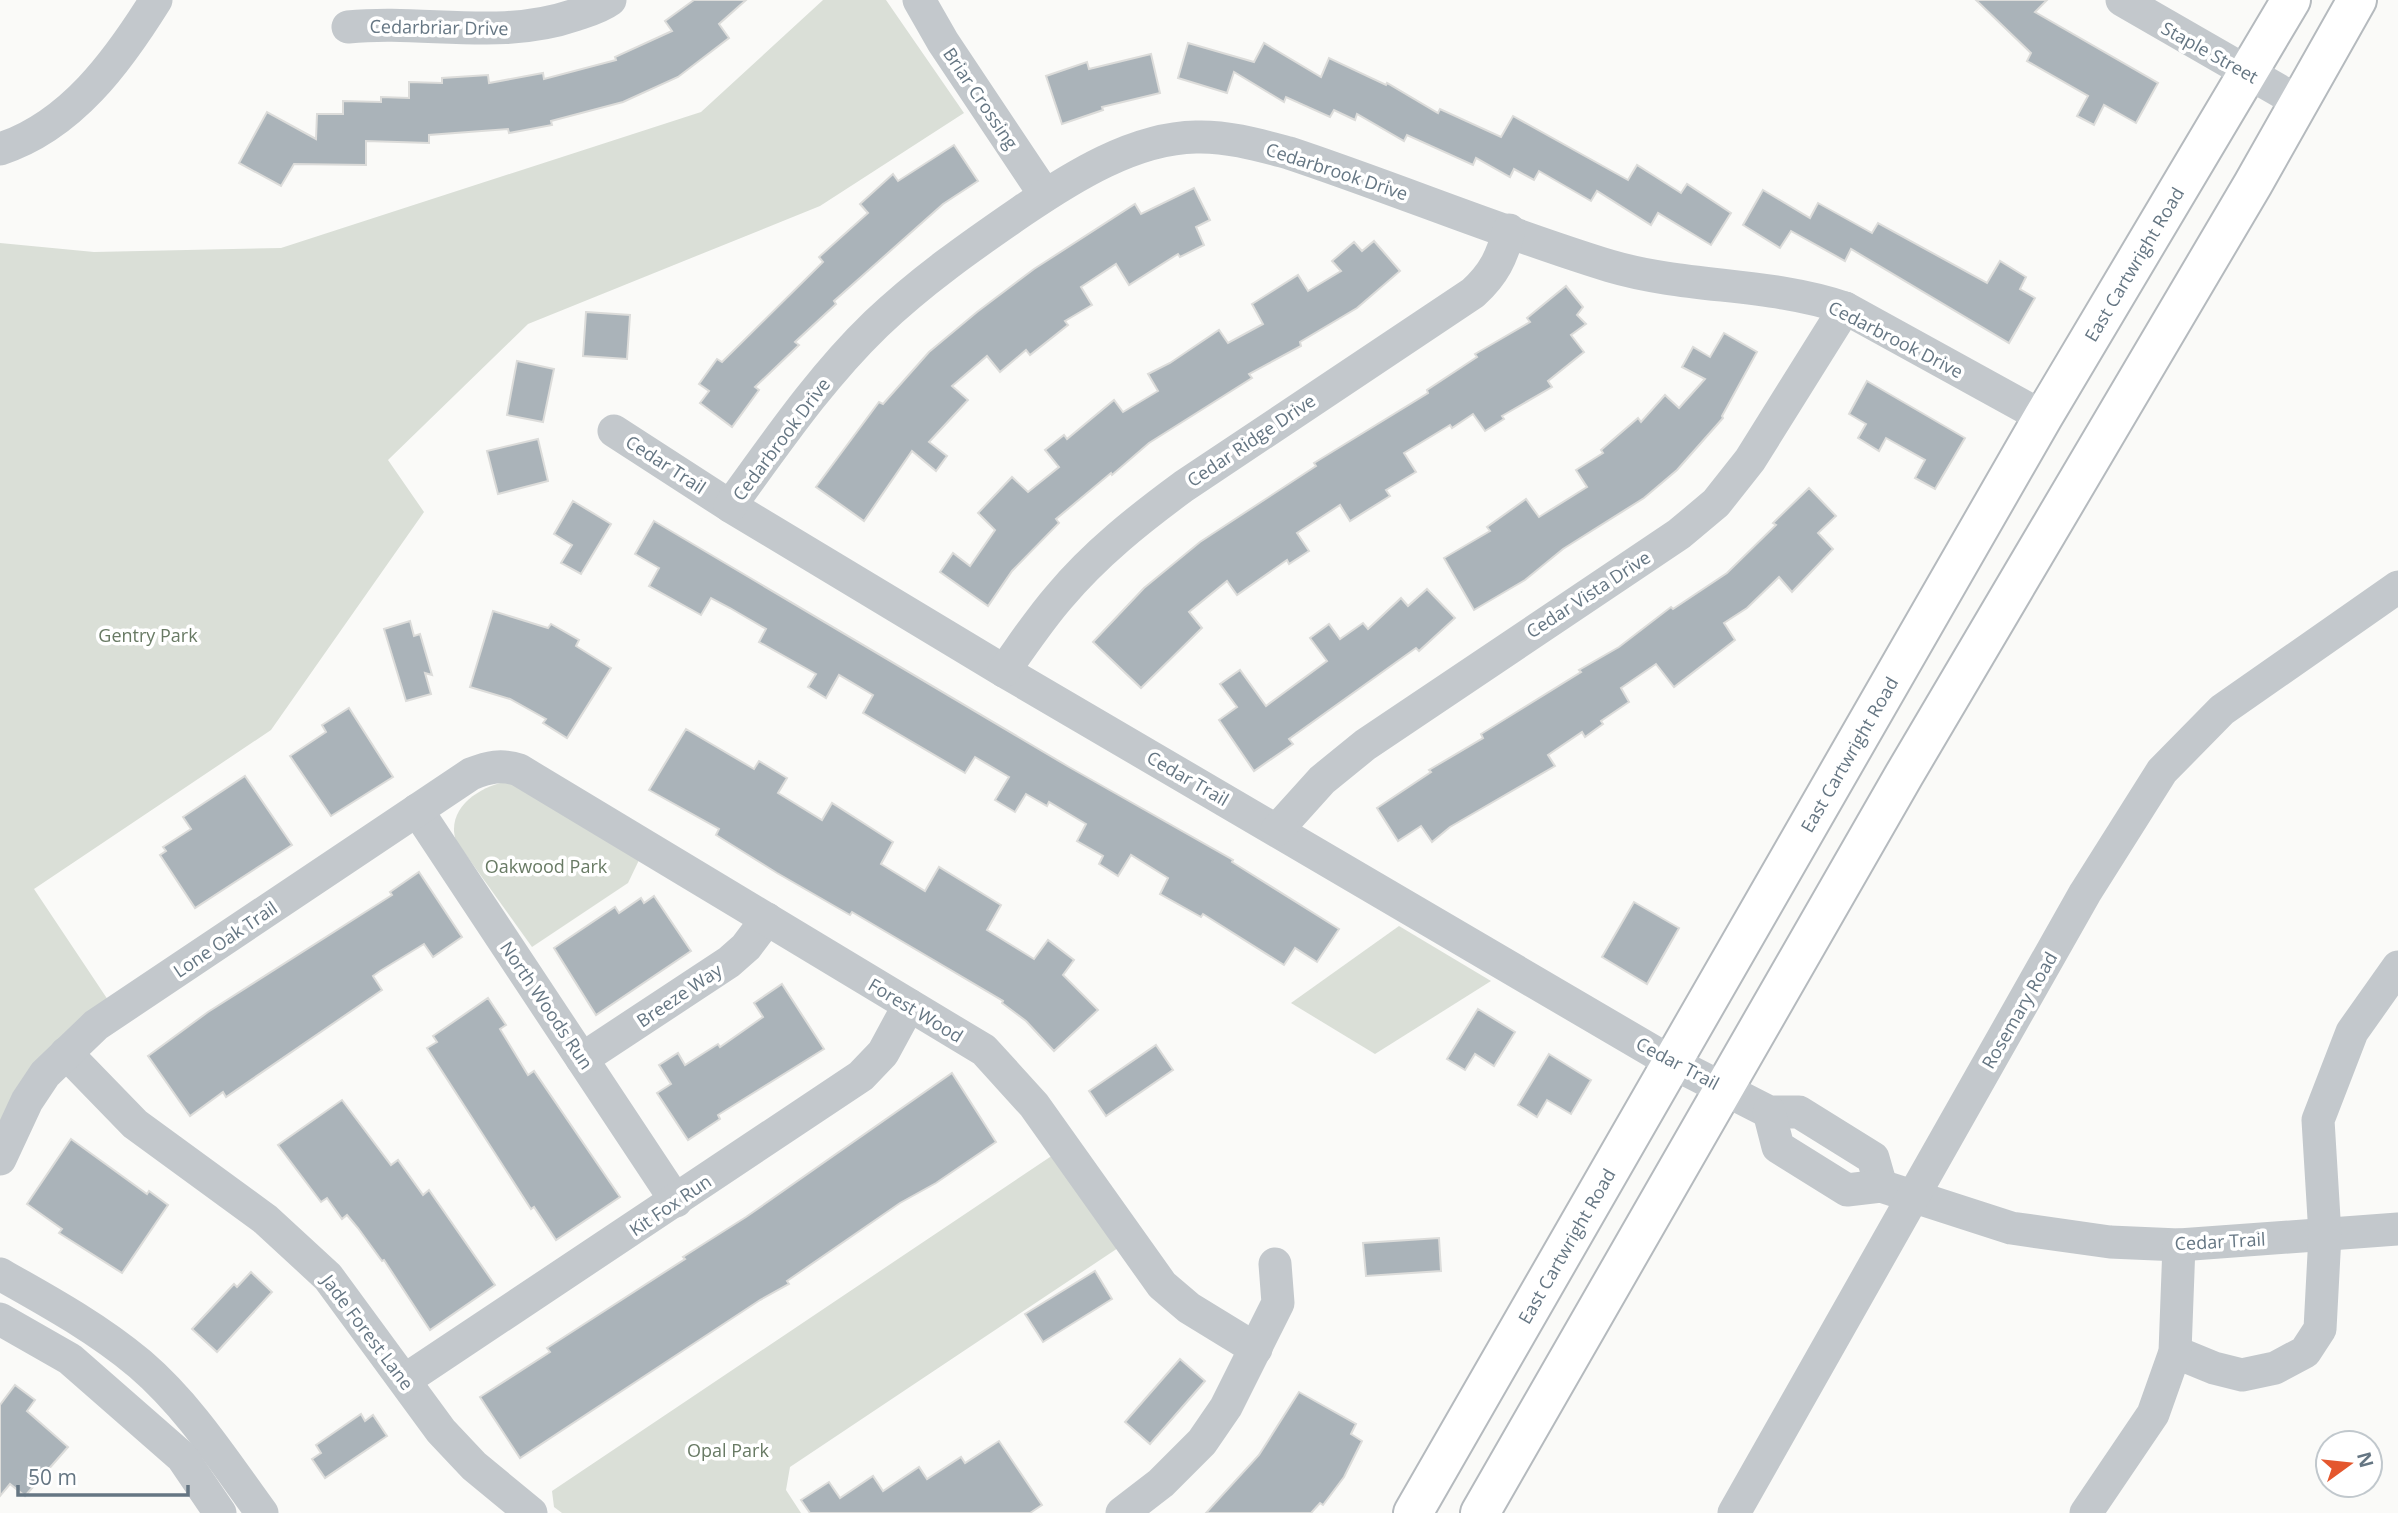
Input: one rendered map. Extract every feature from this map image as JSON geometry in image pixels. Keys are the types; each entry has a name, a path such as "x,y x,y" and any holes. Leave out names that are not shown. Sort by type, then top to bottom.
{"main road":[{"name":"East Cartwright Road","path":"1413,1513 2043,417 2291,0"},
{"path":"1480,1513 1724,1087 2357,0"}],"street":[{"path":"0,149 23,142 90,91 134,35 156,0"},
{"name":"Cedarbriar Drive","path":"348,27 385,23 471,30 512,28 561,20 602,6 610,0"},
{"name":"Briar Crossing","path":"919,0 943,42 1045,195"},
{"name":"Staple Street","path":"2122,0 2299,102"},
{"name":"Cedarbrook Drive","path":"730,506 807,399 874,326 943,266 1045,195 1100,164 1137,149 1195,136 1239,140 1289,153 1611,266 1699,284 1788,292 1845,308 2043,417"},
{"name":"Cedar Ridge Drive","path":"1004,671 1059,597 1096,558 1138,520 1263,432 1473,293 1491,276 1502,257 1509,230"},
{"name":"Cedar Vista Drive","path":"1277,830 1322,780 1365,745 1536,627 1679,534 1716,503 1751,460 1845,308"},
{"name":"Cedar Trail","path":"614,431 730,506 1004,671 1671,1062 1769,1112 1778,1147 1847,1189 1881,1186 2011,1228 2110,1242 2179,1245 2398,1229"},
{"name":"Rosemary Road","path":"1734,1513 2085,893 2162,771 2222,710 2398,587"},
{"name":"Lone Oak Trail","path":"0,1159 27,1101 45,1074 96,1025 471,774 496,766"},
{"name":"Forest Wood","path":"496,766 519,770 984,1050 1034,1105 1163,1285 1189,1308 1255,1349"},
{"name":"North Woods Run","path":"417,810 676,1200"},
{"name":"Breeze Way","path":"582,1059 729,962 746,947 767,919"},
{"path":"2175,1352 2214,1368 2242,1375 2275,1368 2305,1352 2320,1329 2325,1235 2318,1121 2352,1032 2398,967"},
{"name":"Kit Fox Run","path":"405,1380 860,1076 883,1053 909,1005"},
{"name":"Jade Forest Lane","path":"66,1053 135,1124 265,1219 328,1276 441,1431 474,1466 531,1513"},
{"path":"2086,1513 2153,1414 2175,1352 2179,1245"},
{"path":"1122,1513 1161,1483 1202,1442 1226,1407 1278,1303 1275,1264"},
{"path":"0,1274 66,1311 140,1364 212,1440 262,1513"},
{"path":"0,1319 70,1359 182,1457 220,1513"}],"green space":[{"name":"Gentry Park","path":"823,0 886,0 964,113 820,206 528,324 388,460 424,512 271,730 34,889 110,1003 0,1134 0,243 94,252 281,248 701,112"},
{"name":"Oakwood Park","path":"510,781 641,856 628,883 532,947 456,841 454,829 456,818 468,800 488,787"},
{"path":"1399,926 1491,981 1375,1054 1291,1003"},
{"name":"Opal Park","path":"1056,1153 1121,1246 790,1467 786,1490 801,1513 562,1513 554,1507 552,1491"}],"building":[{"path":"694,0 746,0 719,24 729,38 678,77 623,102 551,121 552,125 509,133 508,129 429,135 429,143 366,141 366,165 294,164 281,186 239,163 267,112 316,139 317,114 343,114 343,101 381,102 381,97 409,98 409,82 442,83 442,78 488,75 489,83 543,73 544,79 616,60 615,57 672,31 665,21"},
{"path":"1976,0 2047,0 2035,12 2158,83 2136,123 2104,105 2094,125 2077,116 2088,96 2027,61 2031,53"},
{"path":"1188,43 1254,62 1264,43 1321,77 1329,58 1386,85 1387,83 1438,113 1440,109 1501,137 1513,116 1628,180 1637,165 1681,193 1687,184 1731,213 1711,245 1658,213 1651,225 1597,191 1591,201 1539,171 1534,180 1514,169 1510,177 1476,158 1473,165 1407,135 1404,141 1357,114 1355,120 1334,110 1330,117 1286,97 1284,102 1234,72 1227,93 1178,78"},
{"path":"1151,54 1160,93 1102,107 1103,110 1062,124 1046,76 1087,62 1089,69"},
{"path":"954,145 978,181 943,204 834,301 836,304 795,342 799,345 755,387 759,390 732,427 700,403 709,391 699,384 717,359 722,362 823,262 819,257 868,213 860,204 893,174 898,181"},
{"path":"1194,188 1210,220 1196,227 1204,245 1180,257 1178,254 1129,285 1116,264 1081,287 1092,305 1065,321 1068,325 1030,355 1026,350 1000,372 987,356 952,386 968,400 929,442 947,456 936,471 912,451 864,521 816,487 879,402 883,404 929,352 977,312 1034,269 1135,204 1141,214"},
{"path":"1763,190 1810,218 1818,203 1872,233 1878,223 1987,283 2000,261 2026,277 2020,289 2035,298 2009,343 1851,249 1845,261 1791,231 1780,248 1743,225"},
{"path":"1374,241 1400,271 1357,308 1300,342 1301,346 1249,374 1252,378 1149,443 1112,475 1111,473 1056,519 1059,523 1012,571 988,606 940,572 953,553 970,566 995,530 978,513 1012,477 1028,492 1059,467 1045,450 1064,435 1067,439 1114,400 1123,412 1158,391 1148,374 1170,363 1219,330 1228,343 1263,324 1252,304 1298,275 1308,291 1341,271 1332,261 1354,242 1362,251"},
{"path":"1566,286 1583,307 1577,315 1586,324 1571,335 1584,352 1548,381 1552,387 1502,416 1504,419 1485,431 1473,414 1452,428 1450,425 1404,453 1416,472 1386,490 1390,496 1350,521 1340,505 1297,533 1309,551 1289,564 1287,560 1237,595 1227,581 1189,612 1202,628 1141,688 1093,642 1144,588 1200,542 1316,466 1314,463 1428,393 1427,390 1477,357 1475,354 1530,322 1527,318"},
{"path":"586,312 630,315 627,359 583,356"},
{"path":"1724,333 1757,352 1723,418 1677,470 1644,498 1563,549 1525,580 1474,610 1444,558 1490,531 1487,527 1526,499 1539,517 1587,487 1576,470 1603,453 1601,450 1638,418 1641,422 1665,395 1679,408 1705,379 1682,367 1693,347 1710,357"},
{"path":"517,361 554,369 543,422 507,415"},
{"path":"1867,381 1965,438 1935,489 1915,478 1925,460 1886,438 1879,451 1858,438 1866,424 1849,414"},
{"path":"538,439 548,481 498,494 487,451"},
{"path":"1809,488 1836,516 1818,533 1833,549 1792,592 1779,577 1747,608 1724,623 1735,640 1674,687 1656,664 1621,688 1629,702 1601,721 1603,724 1585,737 1582,732 1548,755 1555,766 1450,827 1432,842 1421,826 1398,841 1377,808 1431,772 1429,770 1483,738 1481,734 1581,672 1579,670 1619,647 1671,607 1673,609 1727,573"},
{"path":"573,501 611,524 581,574 561,563 572,545 554,534"},
{"path":"654,521 1069,767 1233,860 1232,862 1339,929 1317,962 1295,948 1284,965 1203,914 1201,917 1160,894 1168,878 1131,855 1118,876 1099,864 1103,856 1077,841 1086,824 1049,802 1047,806 1026,794 1015,812 995,800 1009,777 975,757 965,773 863,713 873,695 839,675 826,698 808,687 816,674 759,642 766,629 730,608 711,598 701,615 649,586 659,568 635,554"},
{"path":"1427,589 1455,618 1419,651 1416,648 1289,739 1293,744 1254,771 1219,720 1237,707 1220,684 1240,670 1266,706 1327,661 1310,638 1329,624 1340,639 1363,623 1368,629 1401,598 1408,606"},
{"path":"493,611 548,628 551,624 579,640 576,646 611,668 567,738 543,723 546,719 510,699 470,687"},
{"path":"410,621 414,636 420,634 432,675 425,673 431,694 406,701 384,629"},
{"path":"349,708 393,777 331,816 290,756 326,732 322,725"},
{"path":"686,729 754,769 759,761 787,778 778,793 822,820 832,803 893,842 881,864 925,891 939,867 1001,905 987,930 1034,959 1048,940 1074,960 1063,975 1098,1010 1054,1051 1026,1021 1002,1003 1003,1001 852,912 850,915 777,873 716,835 719,829 649,790"},
{"path":"245,776 292,845 195,908 160,855 166,851 163,847 191,829 183,817"},
{"path":"419,872 462,937 433,957 424,944 380,971 373,976 382,990 226,1097 223,1092 190,1116 148,1056 208,1012 392,895 390,892"},
{"path":"654,896 691,951 596,1015 554,948 615,907 619,913 641,898 644,903"},
{"path":"1634,902 1679,928 1647,984 1602,957"},
{"path":"782,984 824,1049 718,1115 720,1119 688,1140 657,1093 671,1084 659,1065 678,1053 685,1065 718,1044 720,1047 763,1017 754,1003"},
{"path":"488,998 506,1025 500,1029 528,1075 534,1071 620,1197 556,1240 534,1207 531,1209 427,1048 437,1042 433,1036"},
{"path":"1478,1009 1515,1032 1494,1066 1475,1054 1465,1070 1447,1059"},
{"path":"1156,1045 1173,1070 1106,1116 1089,1091"},
{"path":"1549,1054 1591,1080 1571,1114 1547,1100 1537,1117 1518,1105"},
{"path":"952,1073 996,1142 936,1183 900,1203 787,1281 789,1284 760,1300 520,1458 480,1397 550,1352 547,1348 685,1259 683,1257 746,1217"},
{"path":"342,1100 391,1165 398,1160 423,1195 429,1190 495,1285 430,1330 384,1260 382,1261 358,1228 347,1215 342,1219 327,1198 321,1202 278,1145"},
{"path":"71,1139 147,1194 149,1191 168,1205 122,1273 59,1233 62,1229 27,1204"},
{"path":"1439,1238 1441,1271 1366,1276 1363,1243"},
{"path":"1095,1271 1112,1299 1043,1342 1025,1314"},
{"path":"251,1272 272,1292 217,1352 192,1329 234,1284 237,1287"},
{"path":"1180,1359 1205,1381 1150,1444 1125,1422"},
{"path":"15,1385 35,1400 27,1411 68,1447 25,1496 10,1484 0,1496 0,1405"},
{"path":"1299,1392 1356,1424 1351,1434 1362,1441 1344,1477 1323,1505 1320,1503 1311,1513 1206,1513 1259,1455"},
{"path":"361,1414 365,1421 373,1415 387,1436 325,1478 312,1459 321,1453 316,1445"},
{"path":"999,1441 1042,1505 1030,1513 810,1513 801,1500 829,1482 840,1498 873,1476 883,1491 919,1467 927,1479 961,1457 965,1463"}]}
